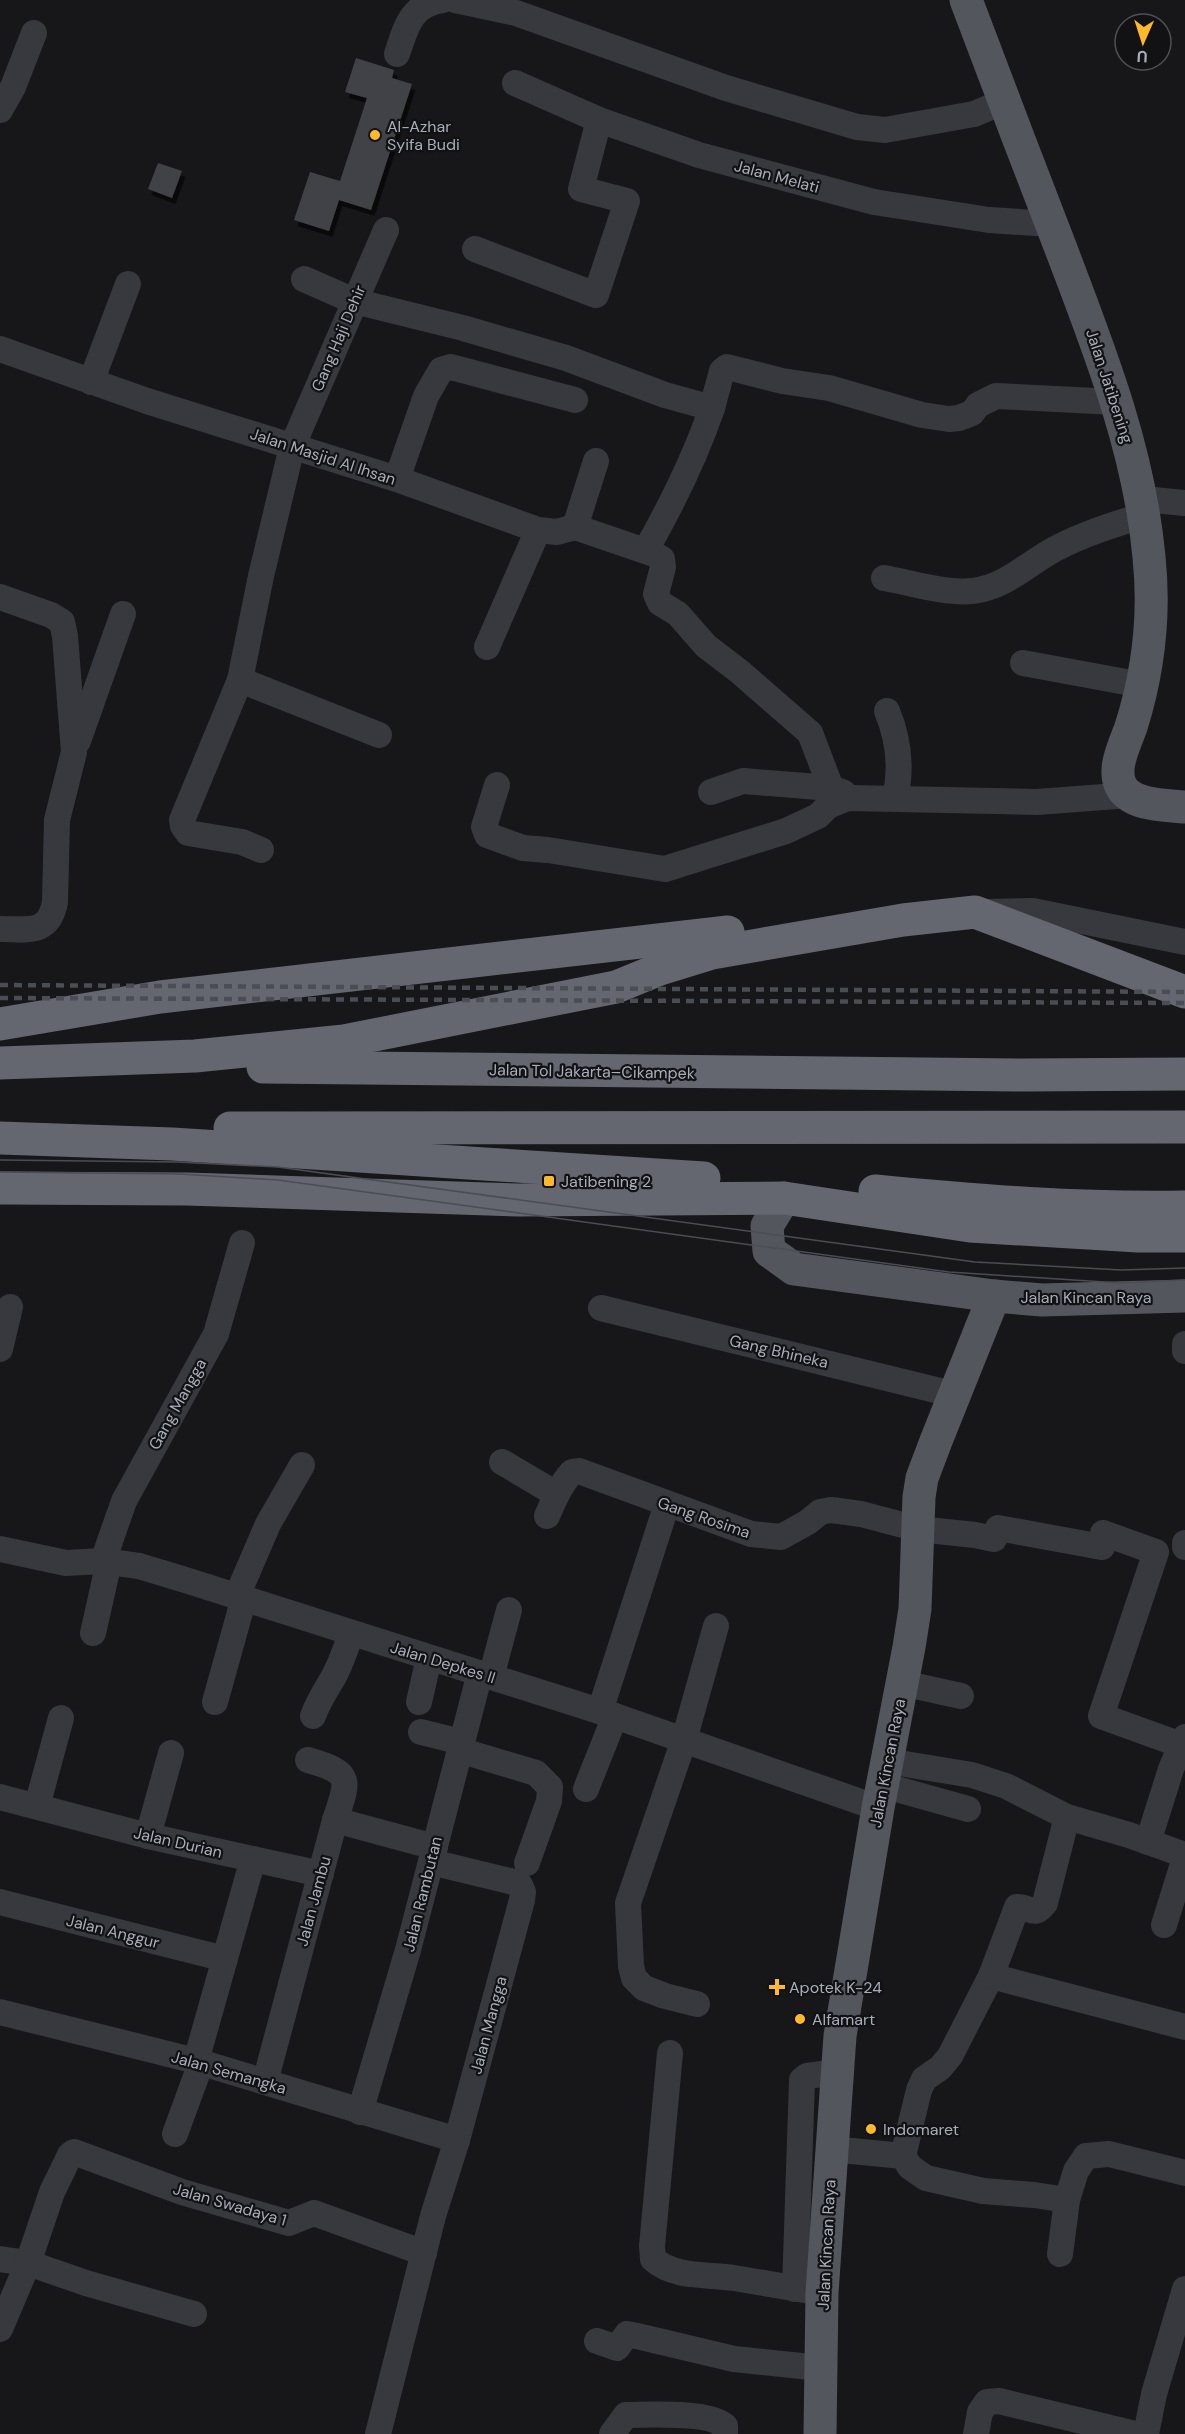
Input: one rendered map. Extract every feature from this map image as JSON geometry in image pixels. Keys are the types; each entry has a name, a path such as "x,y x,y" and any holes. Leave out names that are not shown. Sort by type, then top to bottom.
{"highway":[{"path":"0,1064 195,1056 344,1041 616,987 660,969 712,953 903,921 975,912 1185,992"},
{"path":"0,1024 160,997 792,924 903,921"},
{"name":"Jalan Tol Jakarta–Cikampek","path":"0,1064 1000,1075 1185,1074"},
{"path":"0,1128 1185,1127"},
{"path":"0,1138 172,1144 629,1175 800,1183 942,1197 1140,1208 1185,1207"},
{"path":"0,1188 187,1189 518,1200 784,1198 970,1226 1138,1236 1185,1236"}],"main road":[{"name":"Jalan Jatibening","path":"966,0 1087,316 1116,402 1144,507 1150,569 1151,615 1148,653 1142,685 1119,761 1118,776 1126,791"},
{"path":"1126,791 1154,804 1185,807"},
{"path":"784,1198 768,1226 769,1251 794,1269 994,1296"},
{"name":"Jalan Kincan Raya","path":"820,2434 820,2368 809,2291 831,2150 845,2005 882,1785 915,1609 924,1528 922,1478 994,1296 1042,1300 1185,1296"}],"street":[{"path":"396,54 415,12 430,2 443,0"},
{"path":"454,0 516,13 726,88 857,127 885,130 932,121 970,96 1002,93"},
{"path":"0,110 13,87 34,33"},
{"name":"Jalan Melati","path":"515,83 599,120 699,155 874,202 989,220 1051,224"},
{"path":"476,249 596,295 627,201 581,189 599,120"},
{"name":"Gang Haji Dehir","path":"261,850 242,842 188,833 182,820 240,680 261,576 292,447 386,230"},
{"path":"304,279 354,301 463,328 566,358 666,395 712,408"},
{"path":"92,382 128,284"},
{"name":"Jalan Masjid Al Ihsan","path":"0,349 92,382 397,479 538,530 557,532 575,527 646,550"},
{"path":"397,479 426,396 441,370 451,367 575,400"},
{"path":"840,793 810,733 740,672 706,646 678,614 660,603 656,594 663,567 662,559 646,550 698,450 722,371 727,368 829,388 922,415 949,418 959,418 972,413 978,405 996,396 1116,402"},
{"path":"575,527 596,461"},
{"path":"884,578 956,592 984,589 1004,580 1056,549 1144,507 1185,503"},
{"path":"487,647 538,530"},
{"path":"0,597 51,615 62,622 74,752"},
{"path":"0,929 34,929 45,925 53,915 57,820 74,752 123,614"},
{"path":"1023,663 1142,685"},
{"path":"240,680 379,735"},
{"path":"887,711 897,742 900,770 895,798"},
{"path":"711,792 743,781 895,798 1037,802 1126,791"},
{"path":"497,785 484,827 487,835 523,848 665,869 786,831 818,816 840,793"},
{"path":"975,912 1033,911 1185,942"},
{"name":"Gang Mangga","path":"93,1633 106,1562 124,1502 216,1334 242,1243"},
{"path":"0,1349 10,1307"},
{"name":"Gang Bhineka","path":"602,1308 956,1395"},
{"path":"1185,1344 1185,1352"},
{"name":"Gang Rosima","path":"502,1462 551,1505 572,1472 579,1471 751,1534 765,1537 782,1536 808,1522 820,1512 831,1510 994,1539 998,1527 1102,1547 1103,1533 1156,1552 1101,1716 1183,1741"},
{"path":"215,1702 241,1597 268,1524 302,1465"},
{"path":"586,1789 667,1504"},
{"name":"Jalan Depkes II","path":"0,1549 66,1563 106,1562 139,1566 607,1713 684,1740 882,1785"},
{"name":"Jalan Rambutan","path":"360,2112 408,1950 460,1746 509,1610"},
{"path":"697,2004 644,1988 634,1978 628,1918 630,1894 684,1740 716,1626"},
{"path":"313,1716 321,1694 333,1678 351,1634"},
{"path":"419,1702 429,1658"},
{"path":"902,1683 961,1696"},
{"path":"37,1806 61,1718"},
{"path":"421,1732 525,1768 536,1773 550,1787 549,1801 527,1863"},
{"path":"1148,1842 1183,1741"},
{"path":"148,1836 171,1753"},
{"name":"Jalan Jambu","path":"265,2082 345,1783 341,1772 308,1760"},
{"path":"882,1785 972,1775 1006,1786 1067,1817 1148,1842 1185,1857 1164,1925"},
{"path":"882,1785 968,1809"},
{"name":"Jalan Durian","path":"0,1797 148,1836 321,1874"},
{"path":"1067,1817 1045,1903 1036,1912 1017,1908 991,1976 950,2056 940,2068 924,2079 916,2100 903,2156 910,2167 926,2178 983,2191 1067,2200"},
{"path":"335,1821 433,1855"},
{"name":"Jalan Mangga","path":"424,2253 457,2140 523,1892 520,1885 514,1882 433,1855"},
{"path":"175,2134 199,2062 225,1959 254,1859"},
{"name":"Jalan Anggur","path":"0,1902 225,1959"},
{"path":"991,1976 1185,2027"},
{"name":"Jalan Semangka","path":"0,2012 199,2062 457,2140"},
{"path":"670,2053 652,2246 653,2259 661,2266 685,2273 809,2291 802,2080 807,2076 837,2072"},
{"path":"831,2150 903,2156"},
{"name":"Jalan Swadaya 1","path":"0,2329 28,2263 52,2192 70,2155 74,2152 182,2192 281,2221 289,2223 314,2213 424,2253"},
{"path":"1060,2254 1067,2200 1076,2171 1086,2156 1109,2154 1185,2173"},
{"path":"378,2434 424,2253"},
{"path":"0,2259 28,2263 86,2283 194,2314"},
{"path":"1146,2434 1154,2394 1185,2289"},
{"path":"597,2342 617,2348 627,2334 734,2359 820,2368"},
{"path":"976,2434 980,2412 987,2402 999,2401 1135,2434"},
{"path":"612,2434 626,2415 672,2414 722,2422 725,2426 725,2434"}],"building":[{"name":"Al-Azhar Syifa Budi","path":"356,58 394,70 392,78 412,84 371,210 339,200 329,231 294,220 310,172 340,181 367,98 345,92"},
{"path":"158,163 182,171 172,198 148,189"}],"tram line":[{"path":"0,1160 178,1162 278,1167 975,1262 1121,1270 1185,1268"},
{"path":"0,1172 180,1174 278,1180 949,1272 1120,1283 1185,1280"}],"railway":[{"path":"0,985 1185,992"},
{"path":"0,998 1185,1003"}],"place":[{"name":"Al-Azhar Syifa Budi","path":"375,135"},
{"name":"Jatibening 2","path":"549,1181"},
{"name":"Apotek K-24","path":"777,1987"},
{"name":"Alfamart","path":"800,2019"},
{"name":"Indomaret","path":"871,2129"}]}
